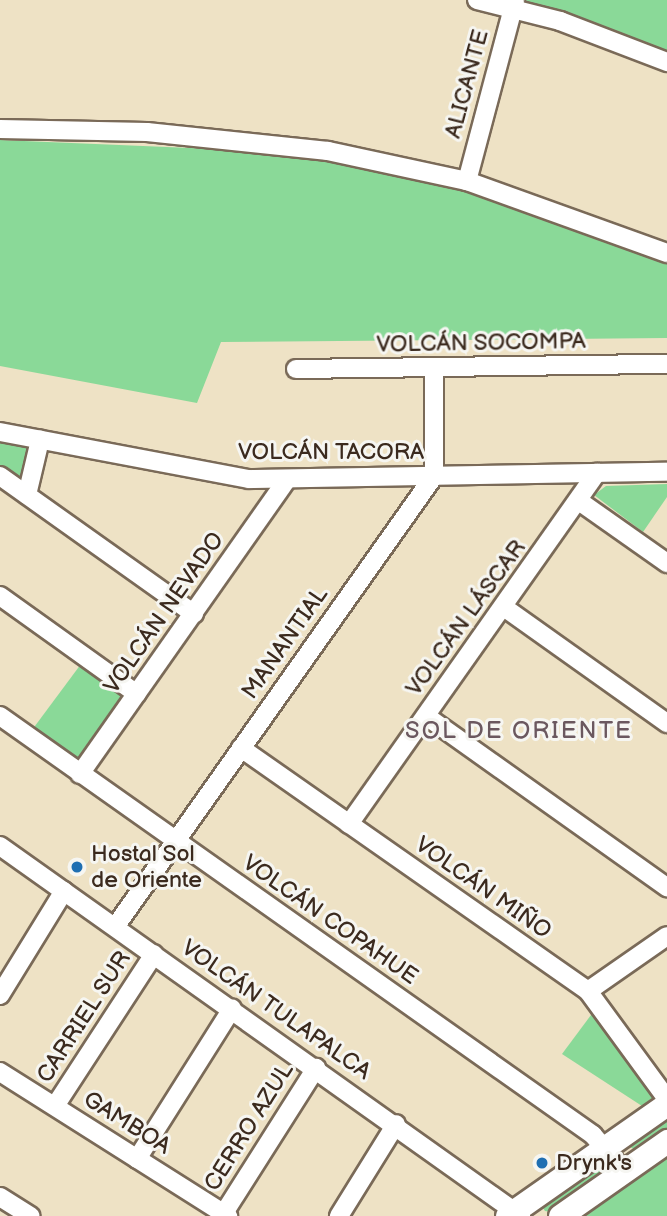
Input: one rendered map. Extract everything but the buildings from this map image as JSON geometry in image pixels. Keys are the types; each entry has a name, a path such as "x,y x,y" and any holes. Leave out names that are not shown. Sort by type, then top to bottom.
{"main road":[{"path":"514,1214 667,1101"},
{"path":"560,1216 667,1141"}],"street":[{"path":"477,0 514,4 667,62"},
{"name":"ALICANTE","path":"467,181 514,4"},
{"path":"0,129 147,132 282,144 467,181 667,253"},
{"name":"VOLCÁN SOCOMPA","path":"296,369 667,364"},
{"path":"434,369 434,476"},
{"name":"VOLCÁN TACORA","path":"0,432 218,476 287,480 667,472"},
{"path":"27,495 40,440"},
{"name":"VOLCÁN LÁSCAR","path":"349,824 505,608 597,473"},
{"path":"0,476 194,614"},
{"name":"MANANTIAL","path":"115,927 434,476"},
{"name":"VOLCÁN NEVADO","path":"80,774 287,480"},
{"path":"579,501 667,563"},
{"path":"0,596 137,694"},
{"path":"505,608 667,723"},
{"name":"VOLCÁN COPAHUE","path":"0,716 605,1147 624,1172"},
{"path":"426,716 667,887"},
{"name":"VOLCÁN MIÑO","path":"241,748 588,991 667,1101"},
{"name":"VOLCÁN TULAPALCA","path":"0,846 396,1124 514,1214"},
{"path":"0,995 64,891"},
{"path":"588,991 667,936"},
{"name":"CARRIEL SUR","path":"54,1107 154,954"},
{"path":"137,1158 232,1009"},
{"name":"CERRO AZUL","path":"226,1215 316,1068"},
{"name":"GAMBOA","path":"0,1072 226,1215"},
{"path":"339,1216 396,1124"},
{"path":"0,1197 31,1216"}],"green space":[{"path":"526,0 667,0 667,51 530,5"},
{"path":"0,140 285,152 453,186 667,264 667,338 221,342 197,403 0,366"},
{"path":"0,438 32,445 21,483 0,469"},
{"path":"667,484 667,497 643,532 594,495 606,486"},
{"path":"81,664 124,696 78,758 32,730"},
{"path":"591,1015 596,1016 655,1096 642,1106 562,1054"},
{"path":"667,1120 667,1131 637,1151 630,1147"},
{"path":"667,1151 667,1216 575,1216"},
{"path":"601,1159 612,1168 551,1212 545,1211 541,1205"}],"place":[{"name":"Hostal Sol de Oriente","path":"77,867"},
{"name":"Drynk's","path":"542,1163"}],"district":[{"name":"SOL DE ORIENTE","path":"519,731"}]}
